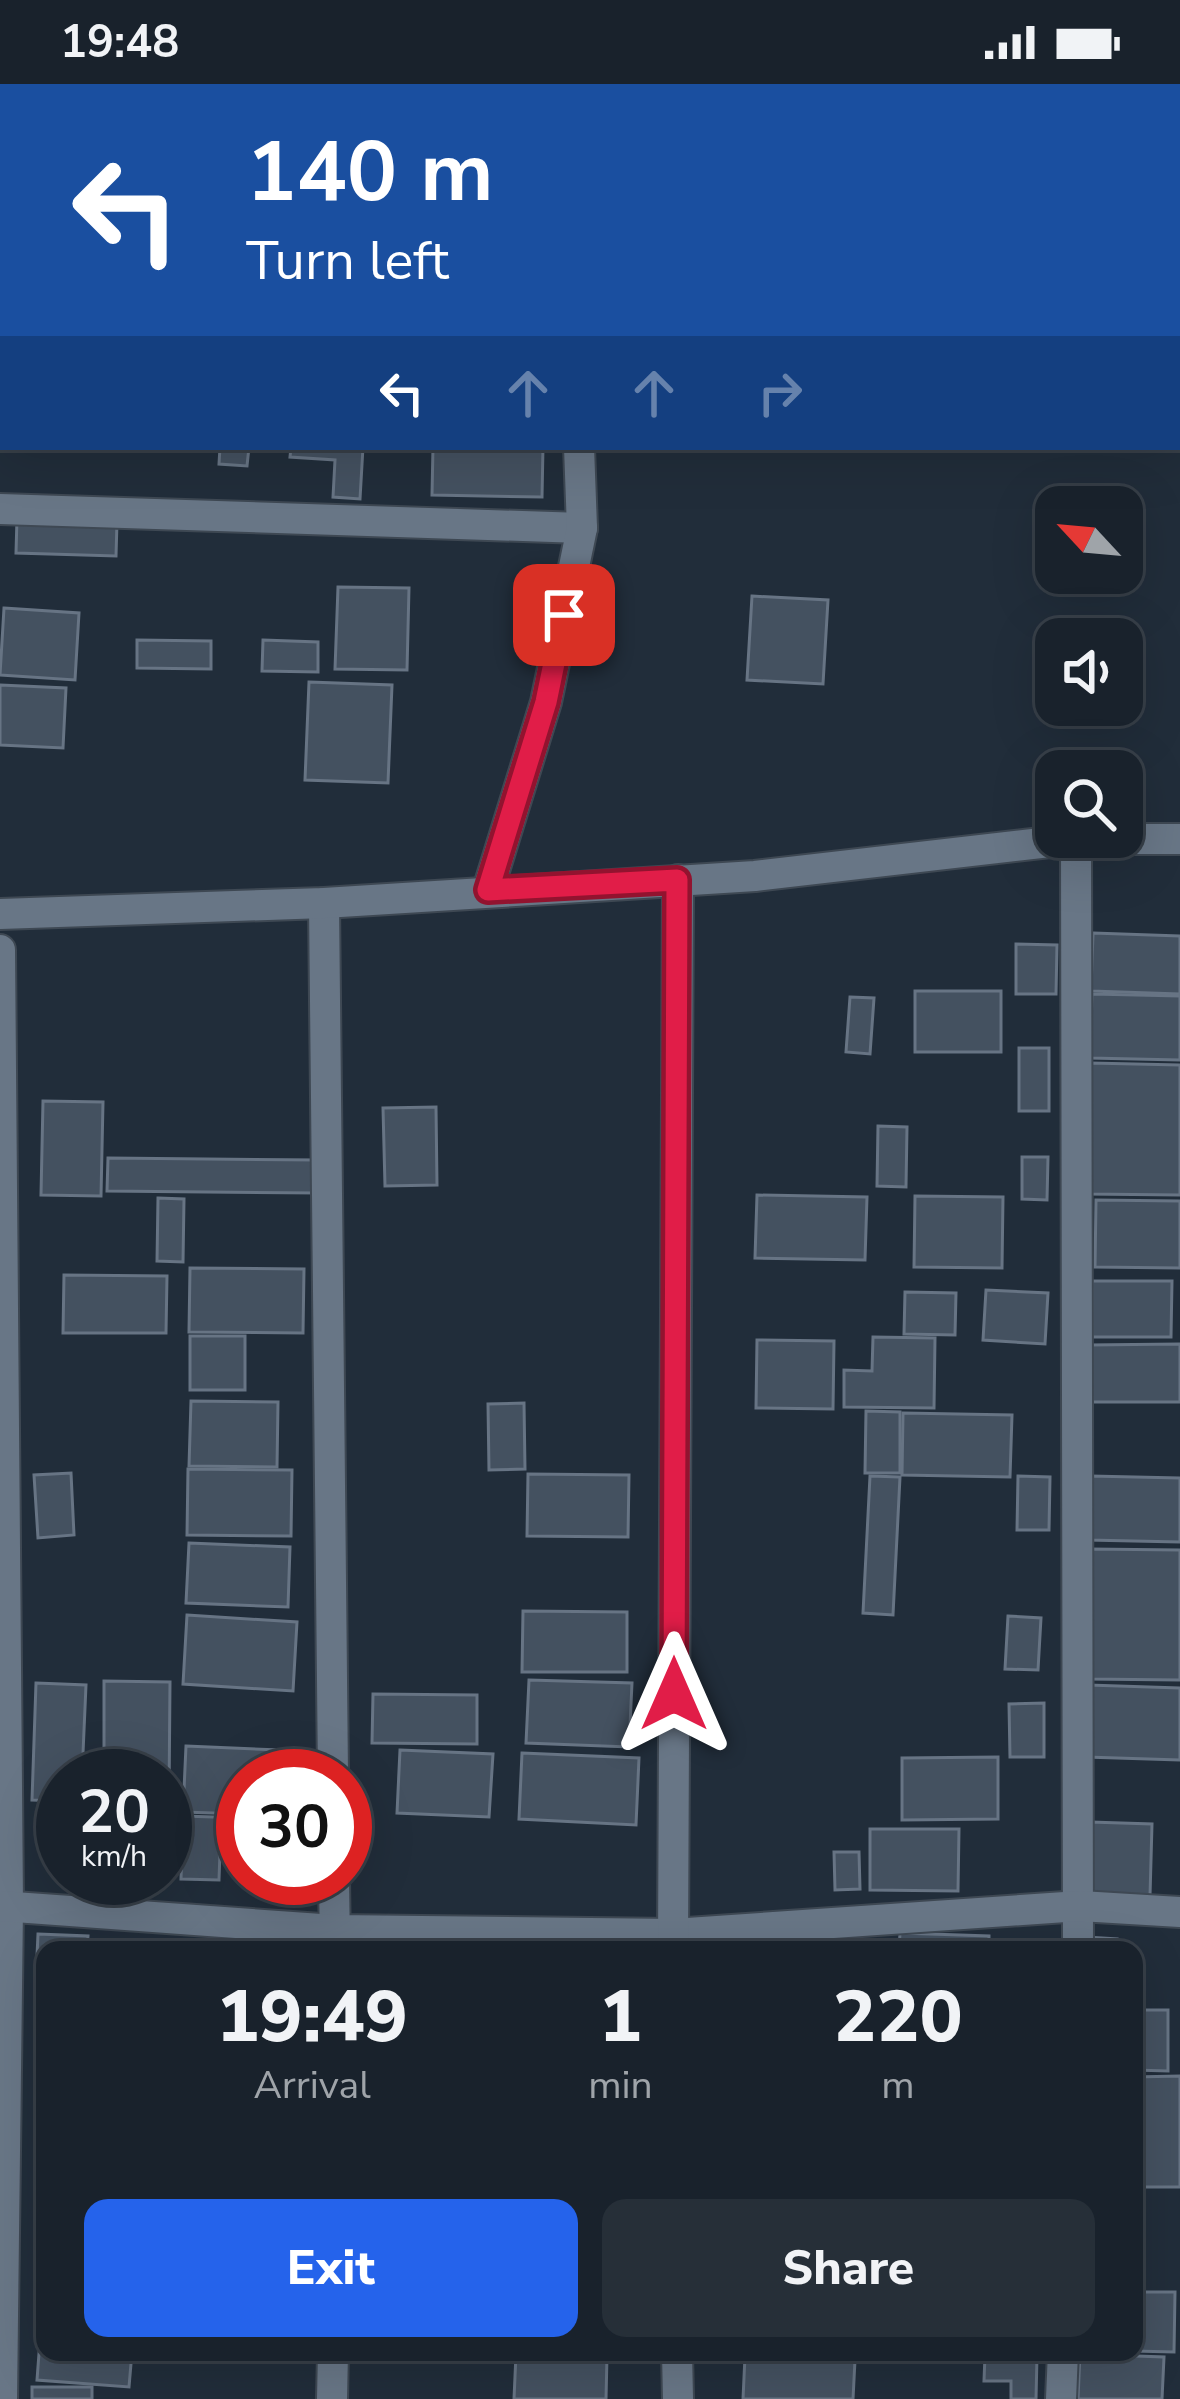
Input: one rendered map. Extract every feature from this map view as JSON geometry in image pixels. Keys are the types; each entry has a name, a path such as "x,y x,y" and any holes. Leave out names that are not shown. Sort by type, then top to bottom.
{"street":[{"path":"488,890 546,702 582,527 579,450"},
{"path":"0,509 582,527"},
{"path":"1143,839 1180,839"},
{"path":"0,914 324,903 755,876 1035,844"},
{"path":"1076,858 1078,1941"},
{"path":"673,1941 677,880"},
{"path":"324,903 333,1749"},
{"path":"0,950 2,2399"},
{"path":"334,1905 335,1940"},
{"path":"4,1906 335,1940 504,1941"},
{"path":"684,1941 1080,1906 1180,1912"},
{"path":"332,2399 333,2361"},
{"path":"677,2361 678,2399"},
{"path":"1061,2399 1063,2361"}],"building":[{"path":"220,450 249,450 247,466 219,464"},
{"path":"291,450 363,450 360,499 333,497 335,460 290,457"},
{"path":"433,450 543,450 542,497 432,495"},
{"path":"17,518 117,522 116,556 16,553"},
{"path":"338,587 409,588 407,670 335,669"},
{"path":"752,596 828,600 823,684 747,680"},
{"path":"4,608 79,613 75,680 0,675"},
{"path":"137,640 211,641 211,669 137,668"},
{"path":"263,640 318,642 318,672 262,671"},
{"path":"309,682 392,685 388,783 305,780"},
{"path":"0,685 66,688 63,748 0,745"},
{"path":"1093,933 1180,936 1180,994 1091,991"},
{"path":"1016,944 1057,945 1056,994 1016,994"},
{"path":"915,991 1001,991 1001,1052 915,1052"},
{"path":"1092,994 1180,996 1180,1060 1090,1058"},
{"path":"850,997 874,998 870,1054 846,1052"},
{"path":"1019,1048 1049,1048 1049,1111 1019,1111"},
{"path":"1090,1063 1180,1065 1180,1195 1087,1194"},
{"path":"43,1101 103,1102 101,1196 41,1195"},
{"path":"436,1107 437,1185 385,1186 383,1108"},
{"path":"878,1126 907,1127 906,1187 877,1186"},
{"path":"1022,1157 1048,1157 1047,1200 1022,1199"},
{"path":"108,1158 318,1160 318,1193 107,1191"},
{"path":"757,1195 867,1197 865,1260 755,1258"},
{"path":"915,1196 1003,1197 1002,1268 914,1267"},
{"path":"158,1198 184,1199 183,1262 157,1261"},
{"path":"1096,1200 1180,1201 1180,1268 1095,1267"},
{"path":"190,1268 304,1269 303,1333 189,1332"},
{"path":"64,1275 167,1276 166,1333 63,1333"},
{"path":"1092,1281 1172,1281 1171,1337 1092,1337"},
{"path":"986,1290 1048,1293 1045,1344 983,1340"},
{"path":"905,1292 956,1293 955,1335 904,1334"},
{"path":"190,1336 245,1336 245,1390 190,1390"},
{"path":"873,1337 935,1338 934,1408 844,1407 844,1370 872,1371"},
{"path":"757,1340 834,1341 833,1409 756,1408"},
{"path":"1180,1344 1180,1402 1089,1402 1089,1345"},
{"path":"191,1401 278,1402 277,1467 189,1466"},
{"path":"524,1403 525,1469 489,1470 488,1404"},
{"path":"866,1411 900,1412 900,1473 865,1473"},
{"path":"903,1413 1012,1415 1010,1477 902,1475"},
{"path":"188,1469 292,1470 291,1536 187,1535"},
{"path":"71,1473 74,1535 38,1538 34,1475"},
{"path":"528,1474 629,1475 628,1537 527,1536"},
{"path":"870,1476 900,1477 893,1615 863,1613"},
{"path":"1018,1476 1050,1477 1049,1530 1017,1530"},
{"path":"1090,1476 1180,1478 1180,1542 1088,1540"},
{"path":"189,1543 290,1547 288,1607 186,1603"},
{"path":"1090,1549 1180,1550 1180,1680 1088,1679"},
{"path":"523,1611 627,1612 627,1672 522,1672"},
{"path":"187,1615 297,1622 293,1691 183,1684"},
{"path":"1008,1616 1041,1618 1038,1670 1005,1669"},
{"path":"529,1680 632,1683 629,1747 526,1743"},
{"path":"104,1681 170,1682 169,1749 104,1749"},
{"path":"36,1683 86,1685 83,1749 36,1749 36,1800 32,1800"},
{"path":"1088,1685 1180,1688 1180,1760 1086,1757"},
{"path":"373,1694 477,1695 477,1744 372,1743"},
{"path":"1044,1703 1044,1757 1010,1757 1009,1704"},
{"path":"186,1746 256,1749 216,1749 216,1813 192,1812 192,1749"},
{"path":"400,1750 493,1754 489,1817 397,1813"},
{"path":"522,1753 639,1758 636,1825 519,1819"},
{"path":"998,1757 998,1819 902,1820 902,1758"},
{"path":"192,1816 216,1817 216,1880 192,1879"},
{"path":"1090,1822 1152,1824 1150,1896 1087,1894"},
{"path":"870,1829 959,1829 958,1891 870,1890"},
{"path":"834,1852 859,1852 860,1889 835,1890"},
{"path":"900,1933 989,1936 989,1941 900,1941"},
{"path":"38,1934 88,1936 88,1941 38,1941"},
{"path":"1086,1937 1117,1939 1117,1941 1086,1941"},
{"path":"1143,2010 1168,2010 1168,2071 1143,2070"},
{"path":"1180,2076 1180,2187 1143,2187 1143,2077"},
{"path":"1143,2292 1175,2292 1174,2352 1143,2351"},
{"path":"1164,2357 1162,2399 1078,2399 1080,2361"},
{"path":"38,2361 131,2361 129,2387 37,2380"},
{"path":"516,2361 607,2361 606,2399 514,2399"},
{"path":"745,2361 855,2361 853,2399 743,2399"},
{"path":"985,2361 1037,2361 1036,2399 1011,2399 1011,2381 984,2381"},
{"path":"32,2387 92,2387 92,2399 32,2399"}],"route":[{"path":"564,615 546,702 488,890 677,880 674,1694"}]}
